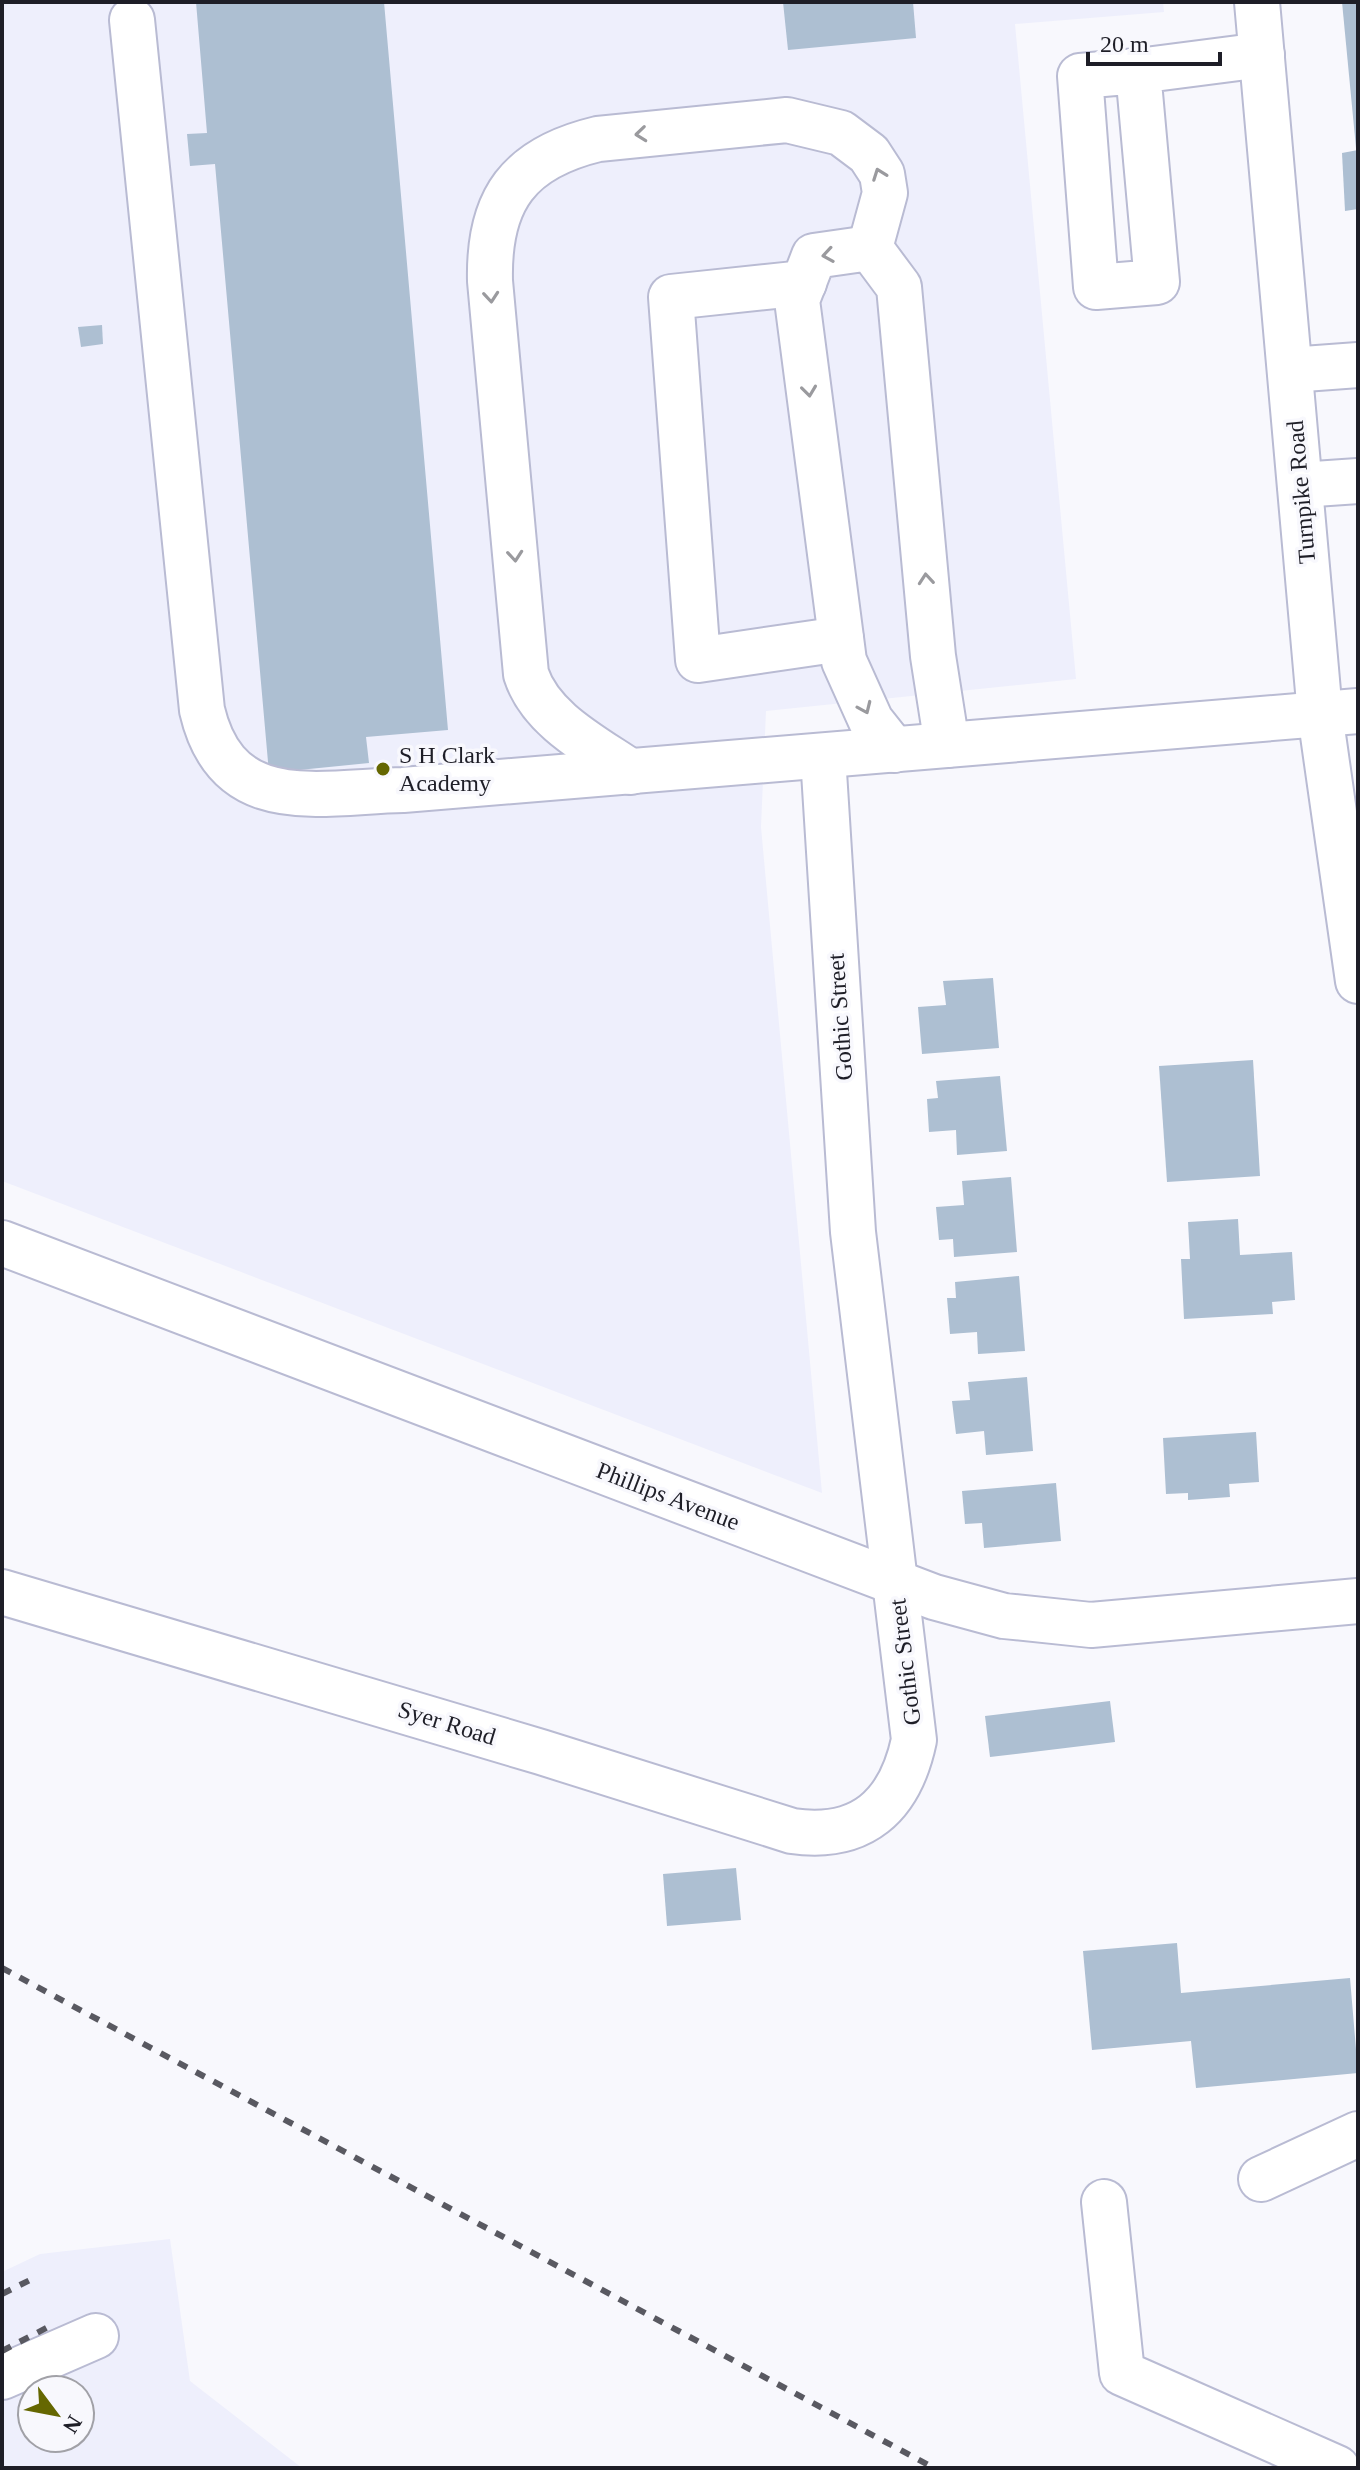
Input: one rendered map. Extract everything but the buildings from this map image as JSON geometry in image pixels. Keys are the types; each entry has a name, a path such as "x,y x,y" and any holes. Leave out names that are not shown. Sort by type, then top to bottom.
{"street":[{"name":"Turnpike Road","path":"1257,2 1300,485 1339,712 1358,981"},
{"path":"132,20 202,710 209,739 225,765 249,784 277,793 403,790 1339,712"},
{"path":"1138,71 1262,55"},
{"path":"631,772 550,712 536,697 526,674 490,281 489,246 503,201 531,167 568,146 598,139 799,121 848,137 877,163 885,193 870,248"},
{"path":"870,248 814,256 797,300 844,661 871,721 894,750"},
{"path":"870,248 899,287 933,656 947,745"},
{"path":"804,283 671,297 698,660 841,639"},
{"path":"1290,370 1358,365"},
{"path":"1300,485 1358,481"},
{"name":"Gothic Street","path":"823,756 853,1232 914,1740 907,1772 886,1804"},
{"name":"Phillips Avenue","path":"2,1243 934,1597 1004,1616 1091,1625 1358,1601"},
{"name":"Syer Road","path":"2,1592 541,1752 792,1831 811,1834 843,1831 867,1820 886,1804"},
{"path":"1261,2179 1358,2134"},
{"path":"1104,2202 1122,2373 1337,2468"},
{"path":"2,2377 96,2336"}],"shaded area":[{"name":"S H Clark Academy","path":"2,2 1163,2 1164,12 1015,24 1076,679 766,711 761,827 822,1493 2,1181"},
{"path":"170,2239 190,2381 302,2468 2,2468 2,2272 40,2254"}],"railway":[{"path":"2,1968 934,2468"},
{"path":"2,2294 34,2278"},
{"path":"2,2351 52,2325"}],"place":[{"name":"S H Clark Academy","path":"383,769"}]}
